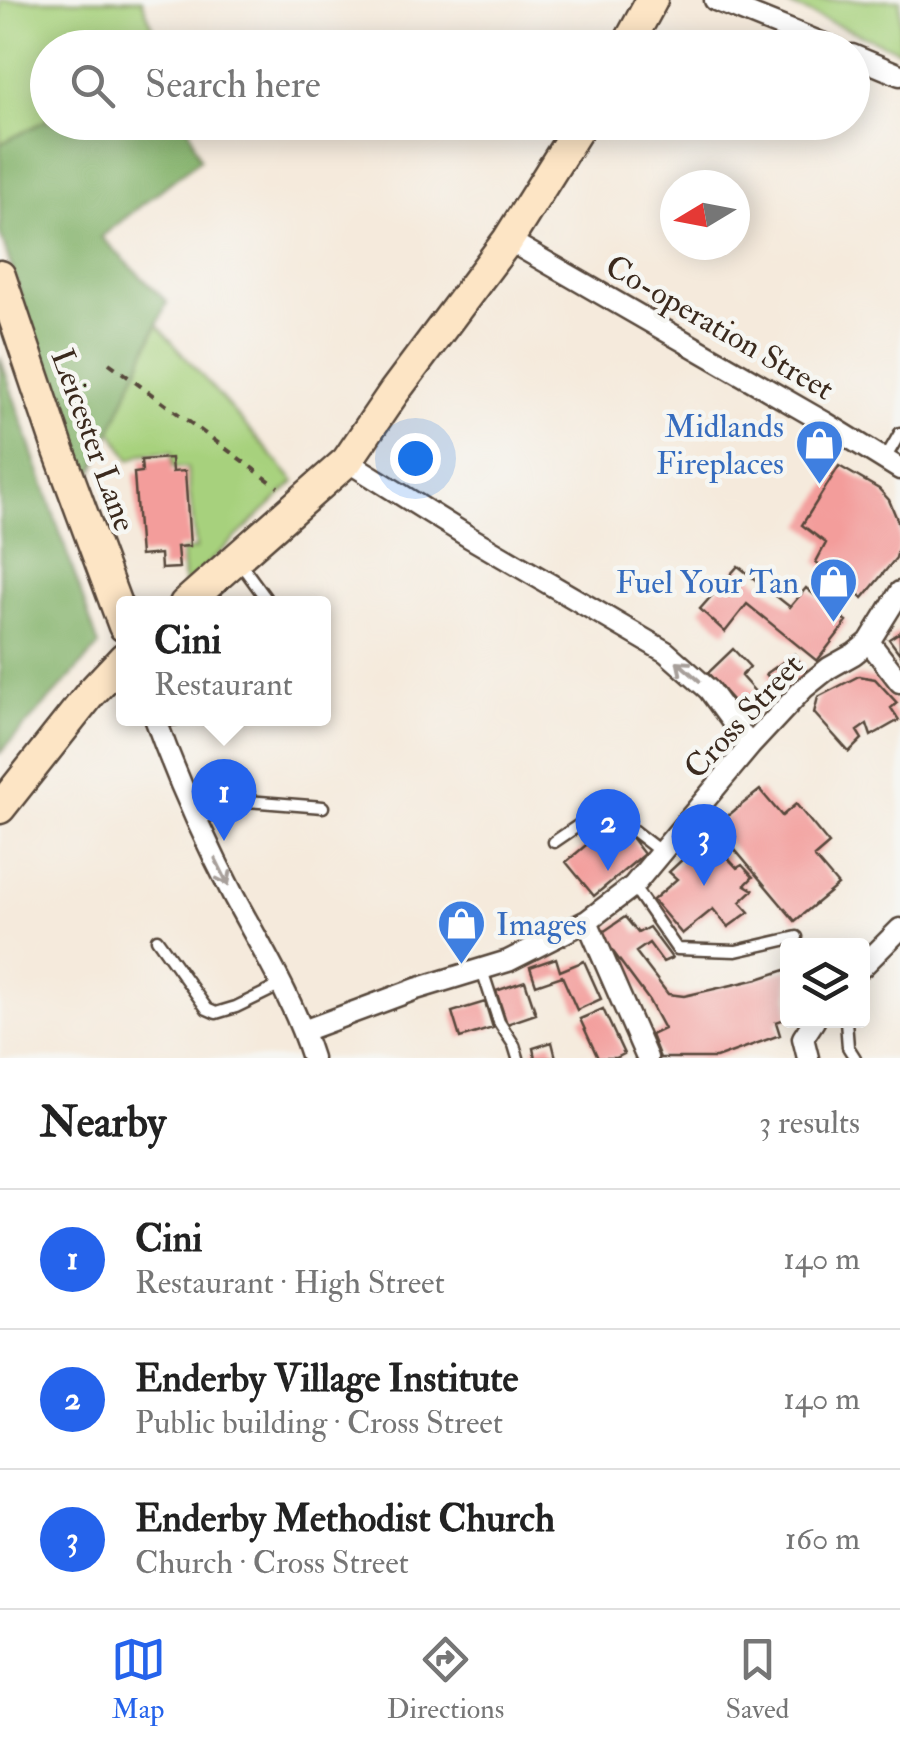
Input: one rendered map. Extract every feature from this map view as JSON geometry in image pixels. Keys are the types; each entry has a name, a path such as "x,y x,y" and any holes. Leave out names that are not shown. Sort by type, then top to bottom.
{"main road":[{"path":"636,30 652,0"},
{"path":"194,596 346,461 508,240 571,140"},
{"name":"Leicester Lane","path":"0,276 116,604"},
{"path":"0,808 116,666"}],"street":[{"path":"715,0 789,30"},
{"path":"870,62 900,75"},
{"name":"Co-operation Street","path":"508,240 892,464"},
{"path":"346,461 666,652 710,690 750,746"},
{"path":"900,592 869,642 900,682"},
{"name":"Cross Street","path":"304,1031 508,961 587,921 633,886 804,688 869,642"},
{"path":"157,726 196,820 304,1031 312,1058"},
{"path":"587,921 647,1058"},
{"path":"870,959 900,929"},
{"path":"808,1058 804,1038 810,1028"}],"lane":[{"path":"892,464 900,433"},
{"path":"236,558 264,596"},
{"path":"196,820 247,800 323,808"},
{"path":"554,842 604,808 661,852"},
{"path":"633,886 677,949 736,951 797,937"},
{"path":"157,938 207,1009 216,1013 236,1008 281,985"},
{"path":"482,970 499,1022 518,1058"},
{"path":"847,1028 854,1058"}],"path":[{"path":"108,363 299,502"}],"green space":[{"path":"0,0 142,0 153,30 30,30 30,129 0,144"},
{"path":"777,0 900,0 900,51 870,39 870,30 849,30"},
{"path":"30,129 30,140 193,140 200,159 101,237 167,302 85,490 0,233 0,144"},
{"path":"124,287 295,482 184,586 182,551 196,549 187,468 173,467 172,452 142,454 130,460 105,421"},
{"path":"0,357 99,646 0,753"}],"building":[{"path":"171,458 172,472 185,471 190,546 177,547 179,568 161,569 160,554 140,556 134,473 142,472 141,460"},
{"path":"839,466 879,489 889,500 899,524 896,558 863,598 816,562 826,543 802,525"},
{"path":"738,566 790,607 806,588 847,622 817,661 747,604 725,632 700,609"},
{"path":"900,632 900,654 889,639"},
{"path":"733,649 750,667 741,676 766,704 750,720 708,673"},
{"path":"794,654 809,674 774,700 764,687 772,681 766,674"},
{"path":"859,676 875,679 897,703 891,708 899,720 871,736 867,724 857,731 862,739 849,752 814,713 818,697"},
{"path":"760,790 782,816 796,804 829,844 814,857 838,885 795,921 715,826"},
{"path":"611,824 625,841 630,836 644,854 594,896 566,862"},
{"path":"701,842 718,859 722,852 737,868 742,865 753,877 745,885 753,890 740,902 749,912 728,927 713,909 682,934 653,900 677,879 669,872"},
{"path":"625,917 638,933 649,927 672,958 663,962 649,943 636,952 668,994 684,996 780,972 780,1021 776,1022 780,1035 716,1058 660,1058 651,1035 664,1029 648,999 600,934"},
{"path":"556,958 560,971 584,961 601,999 577,1010 562,976 536,985 530,967"},
{"path":"525,981 536,1014 507,1024 496,991"},
{"path":"485,1002 493,1028 460,1038 452,1012"},
{"path":"603,1009 624,1054 616,1058 598,1058 580,1019"},
{"path":"552,1042 556,1058 535,1058 533,1048"}],"place":[{"name":"Midlands Fireplaces","path":"819,486"},
{"name":"Fuel Your Tan","path":"834,624"},
{"name":"Cini","path":"224,841"},
{"name":"Enderby Village Institute","path":"608,871"},
{"name":"Enderby Methodist Church","path":"704,886"},
{"name":"Images","path":"461,966"}]}
